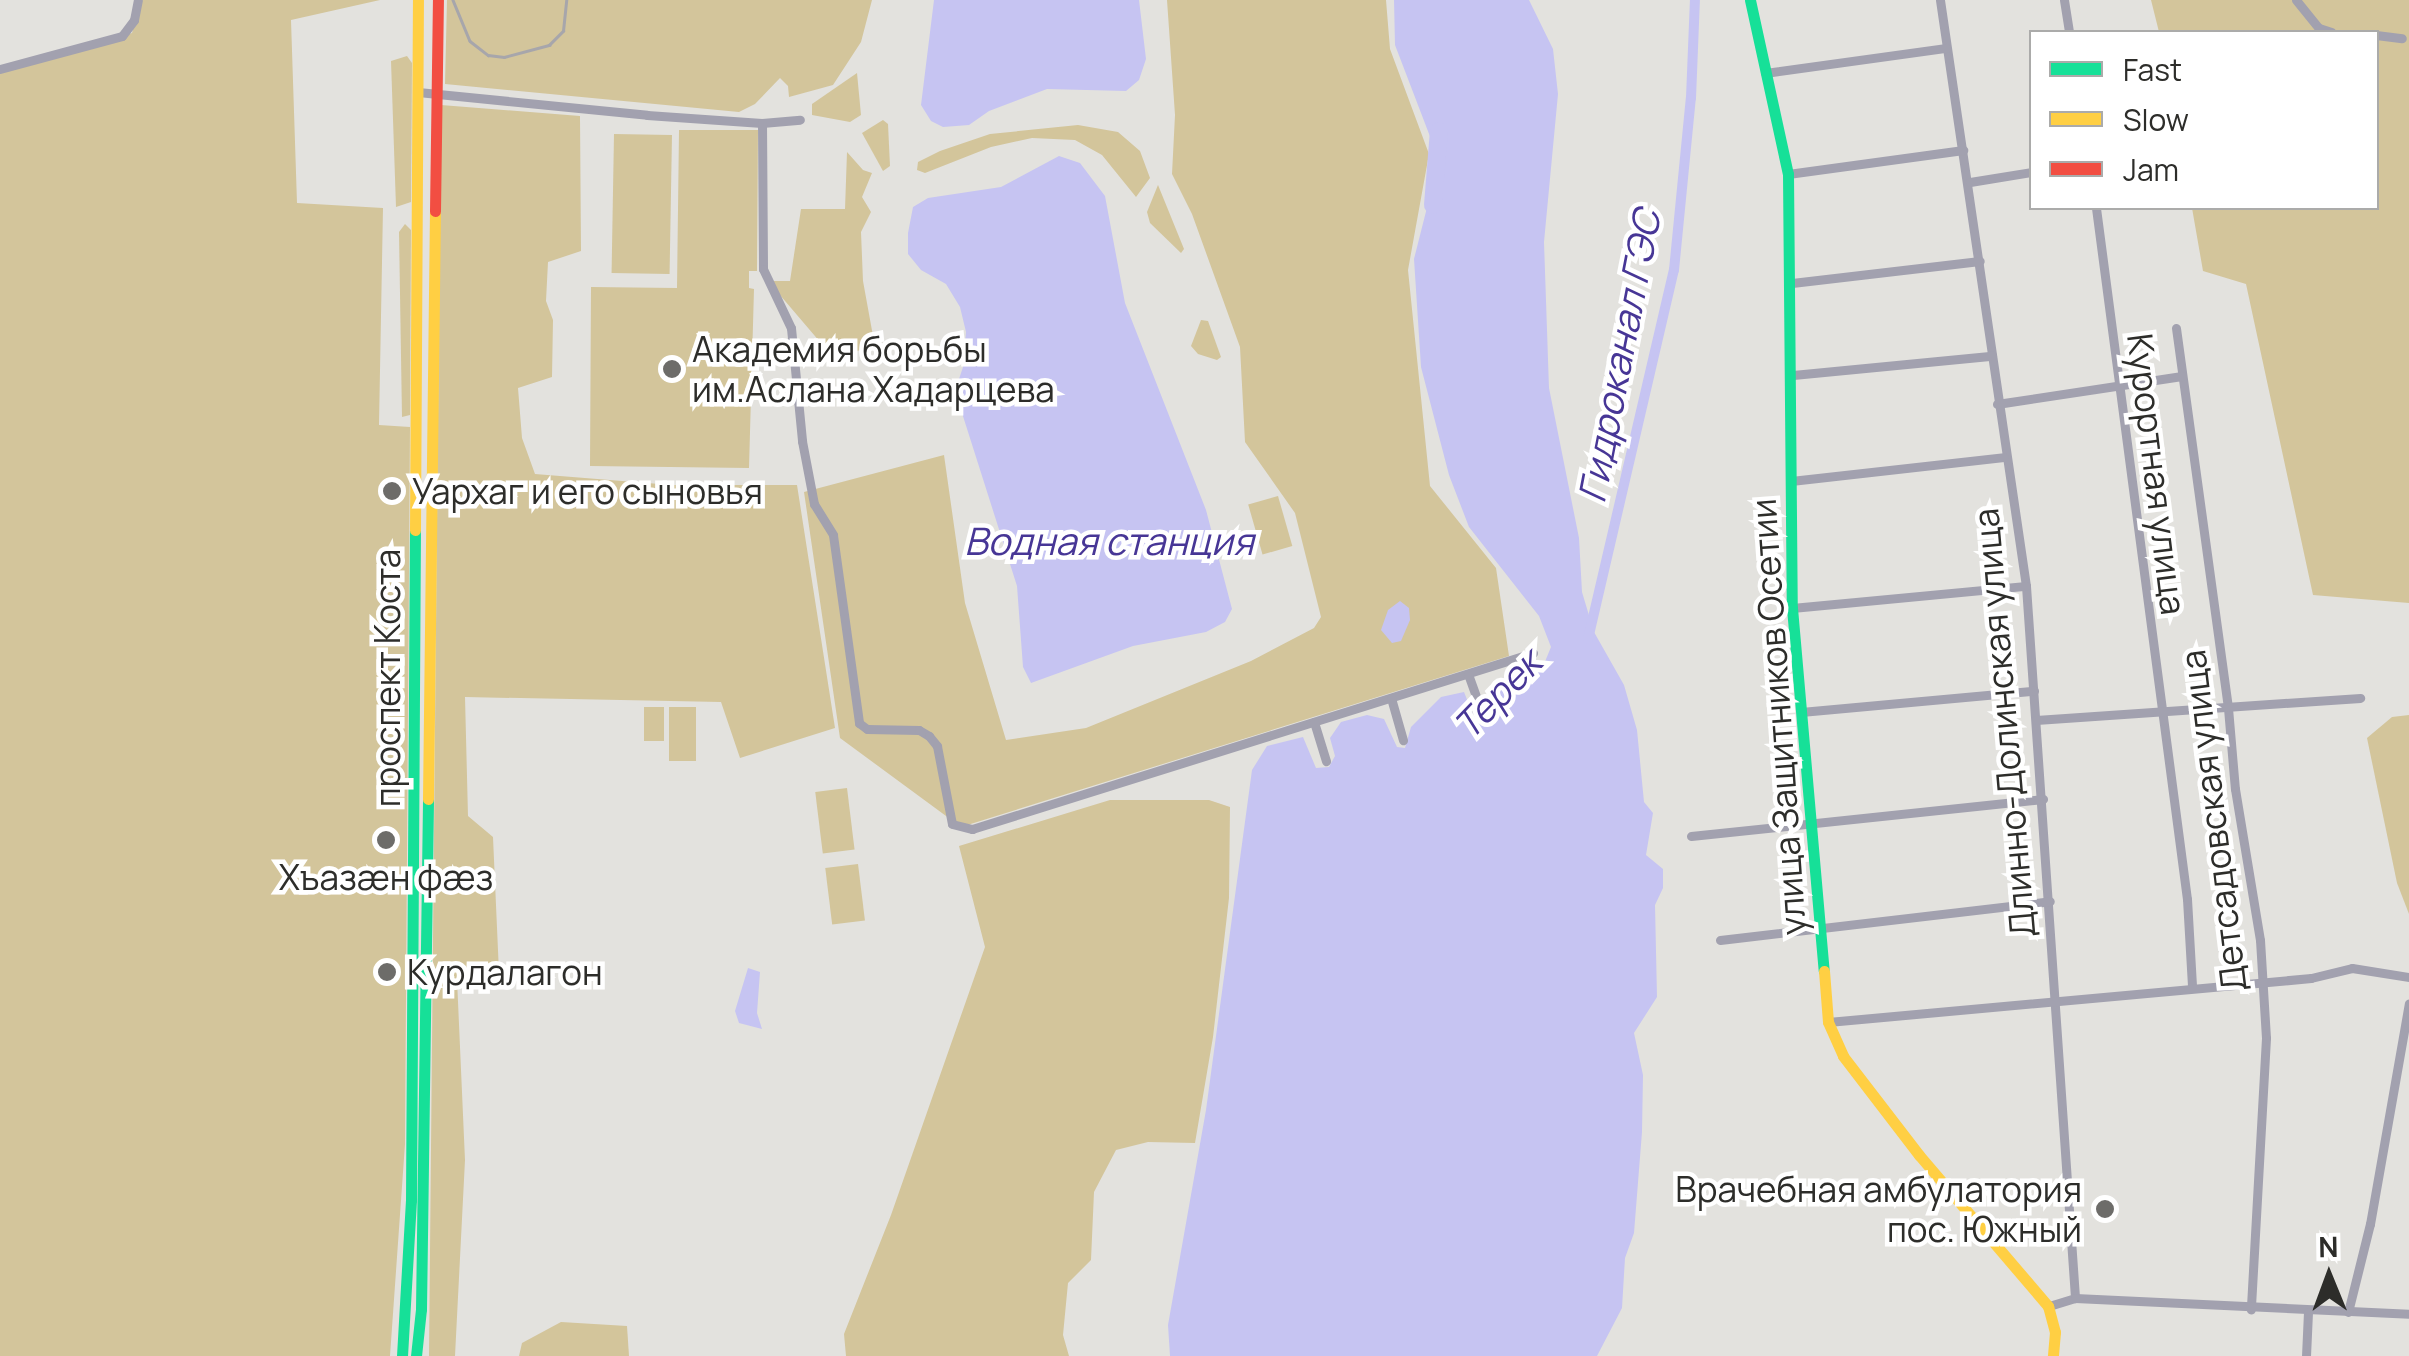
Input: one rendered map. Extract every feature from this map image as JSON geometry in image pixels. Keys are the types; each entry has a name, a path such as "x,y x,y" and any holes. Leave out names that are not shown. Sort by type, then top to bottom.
{"main road":[{"name":"проспект Коста","path":"402,1356 412,1200 418,0"},
{"name":"проспект Коста","path":"416,1356 421,1309 438,0"},
{"name":"улица Защитников Осетии","path":"1750,0 1788,174 1793,375 1792,608 1828,1022 1842,1056 2048,1306"},
{"path":"2048,1306 2055,1332 2052,1356"}],"street":[{"path":"0,69 122,36 134,20 138,0"},
{"name":"Длинно-Долинская улица","path":"1940,0 1970,182 2004,457 2026,586 2075,1298"},
{"path":"2064,0 2069,30"},
{"path":"2296,0 2318,28 2324,30"},
{"path":"2379,35 2402,38"},
{"path":"1765,73 1946,48"},
{"path":"418,92 762,123 800,120"},
{"path":"762,123 763,269 791,328 802,441 814,504 833,535 859,724 866,729 919,730 929,736 937,746 952,824 972,829 1533,653"},
{"path":"1788,174 1963,150"},
{"path":"1970,182 2029,172"},
{"name":"Курортная улица","path":"2096,210 2187,900 2192,986"},
{"path":"1792,282 1980,261"},
{"name":"Детсадовская улица","path":"2176,328 2228,708 2235,789 2260,940 2266,1038 2251,1310"},
{"path":"1793,375 1992,356"},
{"path":"1998,404 2182,376"},
{"path":"1791,480 2004,457"},
{"path":"1792,608 2026,586"},
{"path":"1468,674 1482,713"},
{"path":"1801,712 2034,691"},
{"path":"1391,698 1403,740"},
{"path":"2036,720 2360,698"},
{"path":"1314,722 1326,761"},
{"path":"1691,836 2043,799"},
{"path":"1720,940 2050,901"},
{"path":"1828,1022 2310,978 2352,968 2409,977"},
{"path":"2348,1312 2370,1224 2409,1003"},
{"path":"2048,1306 2075,1298 2218,1304 2251,1310 2409,1314"},
{"path":"2306,1356 2308,1312"}],"shaded area":[{"path":"141,0 380,0 291,20 297,203 383,208 379,425 410,427 405,1144 390,1356 0,1356 0,73 132,33"},
{"path":"447,0 872,0 861,42 833,85 789,97 788,86 780,78 755,104 739,112 445,84"},
{"path":"1167,0 1386,0 1390,49 1429,154 1408,270 1430,486 1496,568 1509,656 961,827 840,738 804,492 944,455 965,603 1006,740 1086,728 1251,661 1314,628 1321,617 1295,513 1245,442 1240,347 1192,214 1172,174 1175,115"},
{"path":"2151,0 2409,0 2409,603 2313,595 2246,284 2203,271 2192,210 2379,210 2379,30 2158,30"},
{"path":"407,56 412,63 411,202 396,207 391,61"},
{"path":"857,73 861,115 850,122 812,115 812,104"},
{"path":"441,105 580,116 581,251 548,262 546,301 553,320 552,377 518,388 522,438 535,474 672,485 797,485 835,728 740,758 721,702 465,697 468,816 493,837 499,973 457,979 465,1160 455,1356 429,1356"},
{"path":"883,120 888,124 890,166 883,171 862,133"},
{"path":"1078,125 1118,132 1140,151 1150,178 1136,197 1102,155 1075,140 1032,138 991,147 925,173 917,170 918,162 940,151 990,134"},
{"name":"Академия борьбы им.Аслана Хадарцева","path":"679,130 758,130 757,271 749,271 749,288 754,289 749,468 590,466 591,287 677,288"},
{"path":"614,134 672,135 670,274 612,273"},
{"path":"847,152 863,170 872,173 862,197 871,212 861,232 863,281 875,347 838,355 826,349 768,281 790,281 801,209 845,209"},
{"path":"1158,185 1184,249 1181,253 1150,223 1147,212"},
{"path":"405,224 411,230 410,415 402,417 399,232"},
{"path":"1201,320 1208,321 1221,357 1217,360 1198,354 1191,346"},
{"path":"1278,496 1292,546 1263,555 1248,505"},
{"path":"644,707 664,707 664,741 644,741"},
{"path":"669,707 696,707 696,761 669,761"},
{"path":"2409,715 2409,914 2397,883 2367,738 2392,717"},
{"path":"847,788 855,850 823,853 815,792"},
{"path":"1110,800 1209,800 1230,807 1229,898 1213,1037 1195,1143 1148,1142 1116,1150 1094,1192 1091,1260 1068,1283 1063,1335 1069,1356 846,1356 844,1334 891,1215 985,947 959,846"},
{"path":"858,864 865,921 832,925 825,868"},
{"path":"561,1322 627,1326 629,1356 519,1356 522,1343"}],"water":[{"path":"934,0 1139,0 1146,59 1139,80 1126,91 1047,89 989,111 969,125 943,127 931,121 921,105"},
{"path":"1394,0 1529,0 1553,49 1558,94 1544,242 1549,388 1579,538 1582,592 1594,632 1624,685 1637,730 1644,802 1653,813 1646,855 1663,869 1663,888 1655,905 1657,997 1634,1033 1643,1075 1642,1132 1634,1233 1625,1258 1622,1308 1597,1356 1170,1356 1168,1325 1206,1110 1252,770 1267,746 1303,737 1316,768 1329,767 1335,756 1330,738 1341,722 1367,715 1384,719 1397,747 1405,748 1411,727 1441,697 1464,692 1476,722 1489,714 1492,687 1519,669 1544,664 1551,647 1539,616 1469,527 1449,475 1421,367 1414,259 1439,160 1395,45"},
{"name":"Водная станция","path":"1059,156 1080,163 1105,196 1125,303 1206,510 1232,609 1225,622 1206,632 1133,646 1031,683 1023,667 1017,586 955,391 963,367 966,332 960,307 946,284 921,270 908,254 908,233 913,207 928,198 1001,187"},
{"path":"1400,601 1409,608 1410,620 1401,641 1392,643 1381,630 1388,610"},
{"path":"748,968 760,972 757,1013 762,1029 739,1023 735,1011"}],"waterway":[{"name":"Гидроканал ГЭС","path":"1588,639 1674,270 1691,98 1695,0"},
{"name":"Терек","path":"1433,205 1439,131"}],"tram line":[{"path":"453,0 470,41 488,55 504,57 549,45 563,31 566,0"}],"traffic: fast":[{"path":"1750,0 1788,174 1792,608 1824,971"},
{"path":"402,1356 411,1200 415,530"},
{"path":"416,1356 421,1309 428,799"}],"traffic: slow":[{"path":"415,530 418,0"},
{"path":"428,799 435,211"},
{"path":"1824,971 1828,1022 1843,1056 1919,1155 2048,1306 2055,1332 2053,1356"}],"traffic: jam":[{"path":"435,211 438,0"}],"place":[{"name":"Академия борьбы им.Аслана Хадарцева","path":"672,369"},
{"name":"Уархаг и его сыновья","path":"392,491"},
{"name":"Хъазæн фæз","path":"386,840"},
{"name":"Курдалагон","path":"387,972"},
{"name":"Врачебная амбулатория пос. Южный","path":"2105,1209"}]}
